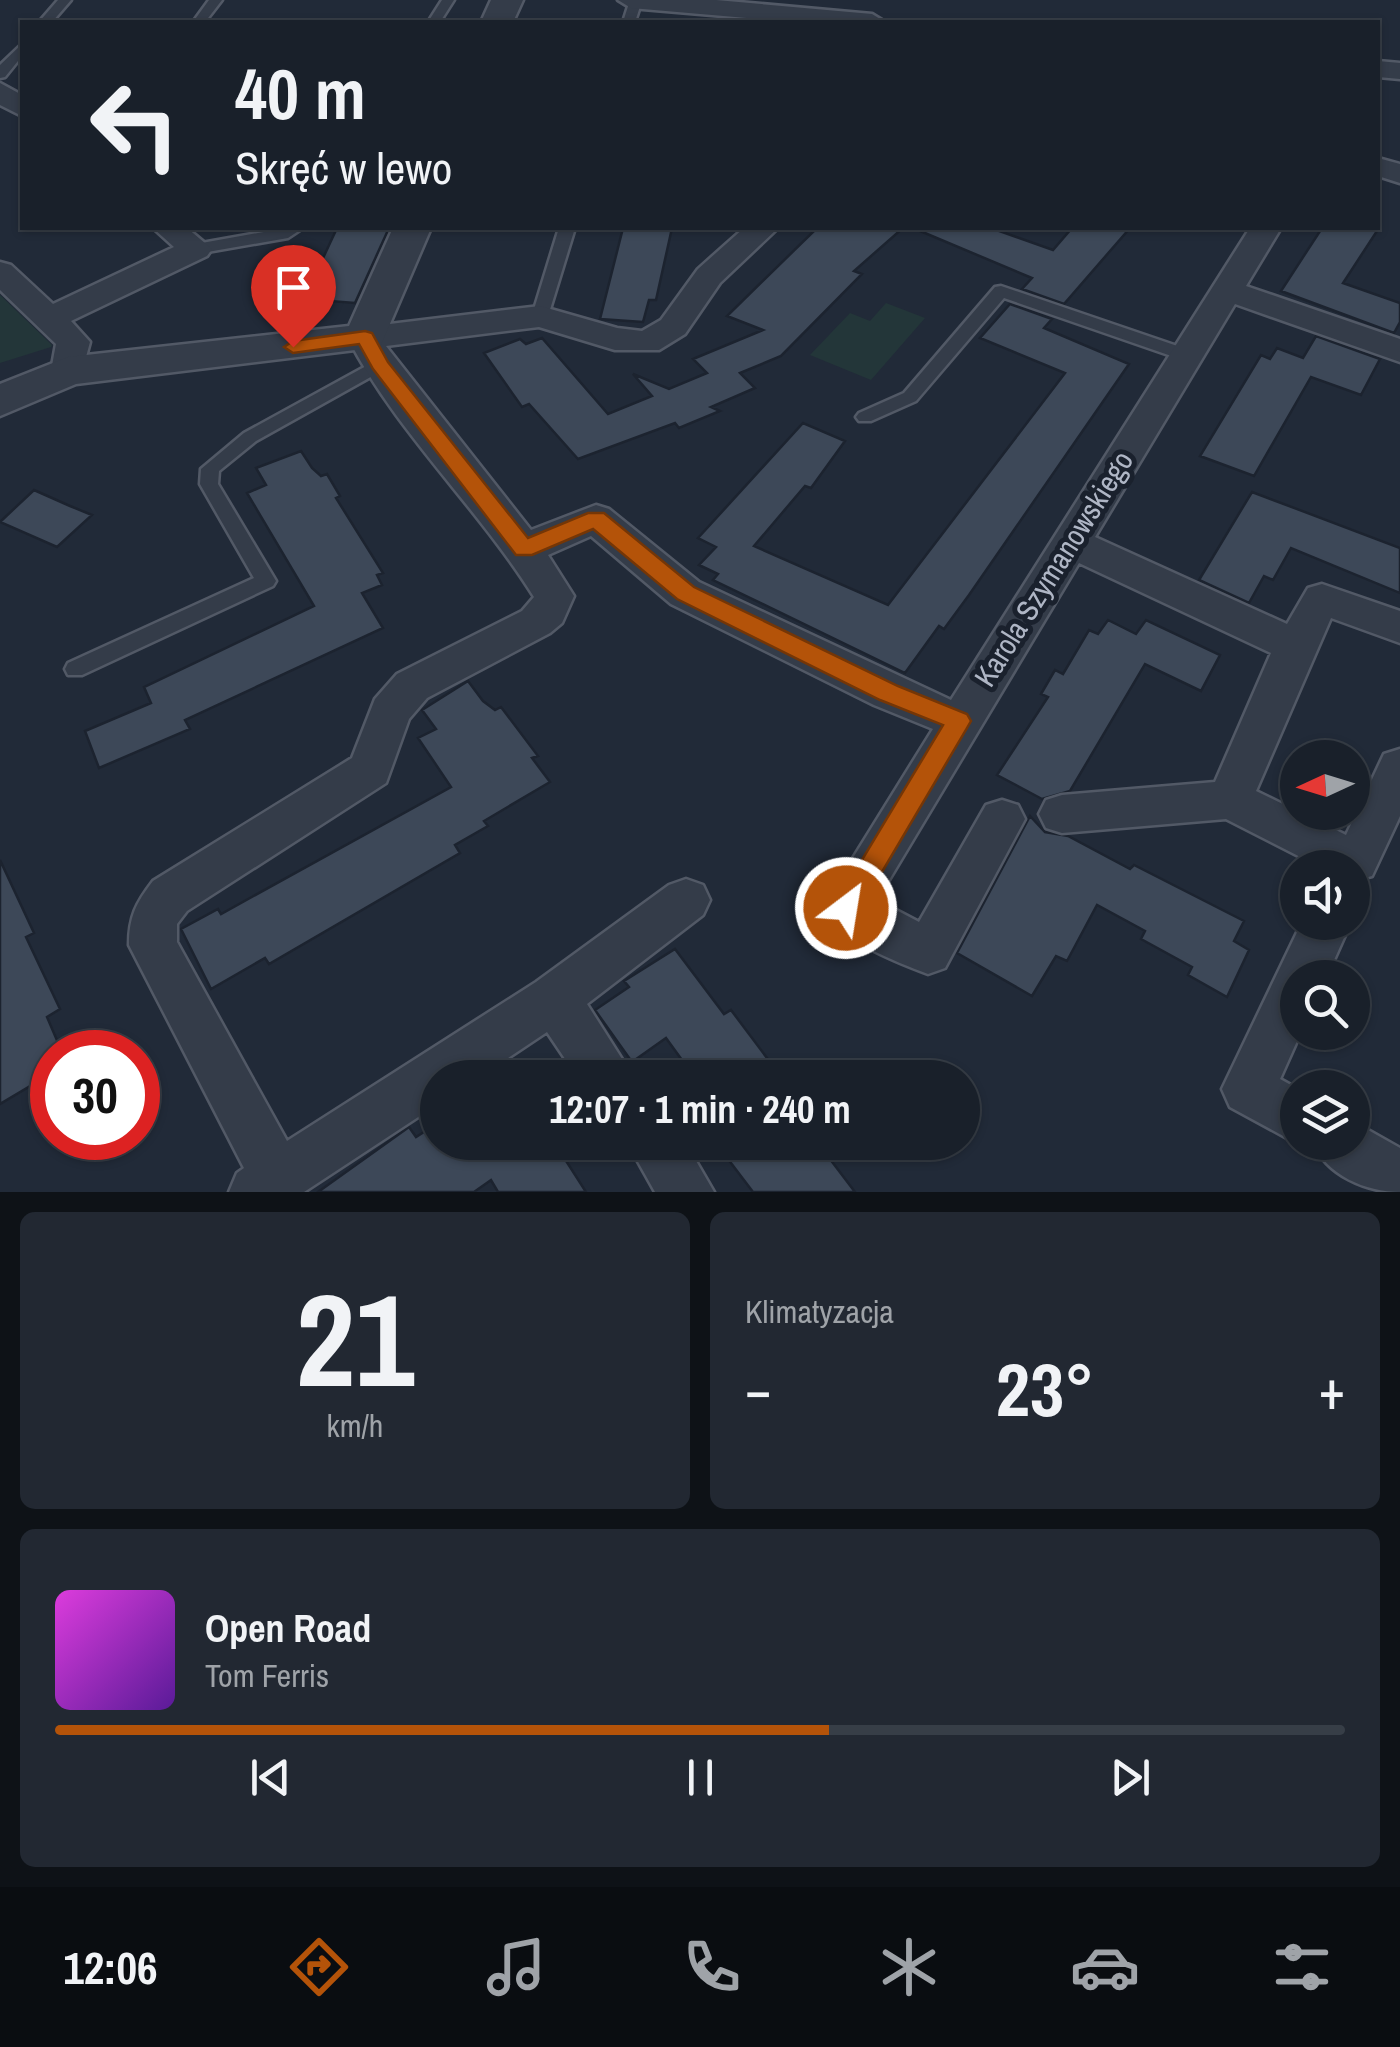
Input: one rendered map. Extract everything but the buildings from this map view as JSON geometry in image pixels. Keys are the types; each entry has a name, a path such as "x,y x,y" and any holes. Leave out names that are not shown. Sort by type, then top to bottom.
{"street":[{"path":"634,0 750,17 823,20"},
{"path":"0,91 20,106"},
{"path":"49,318 196,249 171,230"},
{"path":"372,351 411,230"},
{"path":"0,401 68,372 372,351 540,316 615,340 648,342 673,327 709,276 760,230"},
{"name":"Karola Szymanowskiego","path":"1002,819 928,952 846,908 1264,230"},
{"path":"0,272 73,342 68,372"},
{"path":"1226,290 1400,351"},
{"path":"372,351 552,587 552,606 543,617 412,686 390,710 370,770 170,896 153,920 153,945 267,1185 554,999 686,900"},
{"path":"524,549 596,519 686,593 889,693 959,721"},
{"path":"1071,543 1295,646"},
{"path":"1230,800 1295,646 1322,600 1400,627"},
{"path":"1362,850 1396,786"},
{"path":"1062,814 1230,800 1324,850"},
{"path":"554,999 596,1060"},
{"path":"1280,1022 1248,1089 1280,1108"},
{"path":"665,1160 687,1192"},
{"path":"1370,1160 1400,1178"}],"lane":[{"path":"47,20 65,0"},
{"path":"200,20 216,0"},
{"path":"0,74 20,50"},
{"path":"196,249 292,230"},
{"path":"540,316 566,230"},
{"path":"865,417 910,397 1001,290 1186,355"},
{"path":"74,669 266,581 209,484 210,469 372,351"}],"shaded area":[{"path":"0,295 52,345 51,347 0,363"},
{"path":"886,303 925,318 871,380 810,355 850,313 870,321"}],"route":[{"path":"293,347 365,338 380,364 524,549 596,519 686,593 889,693 959,721 846,908"}]}
